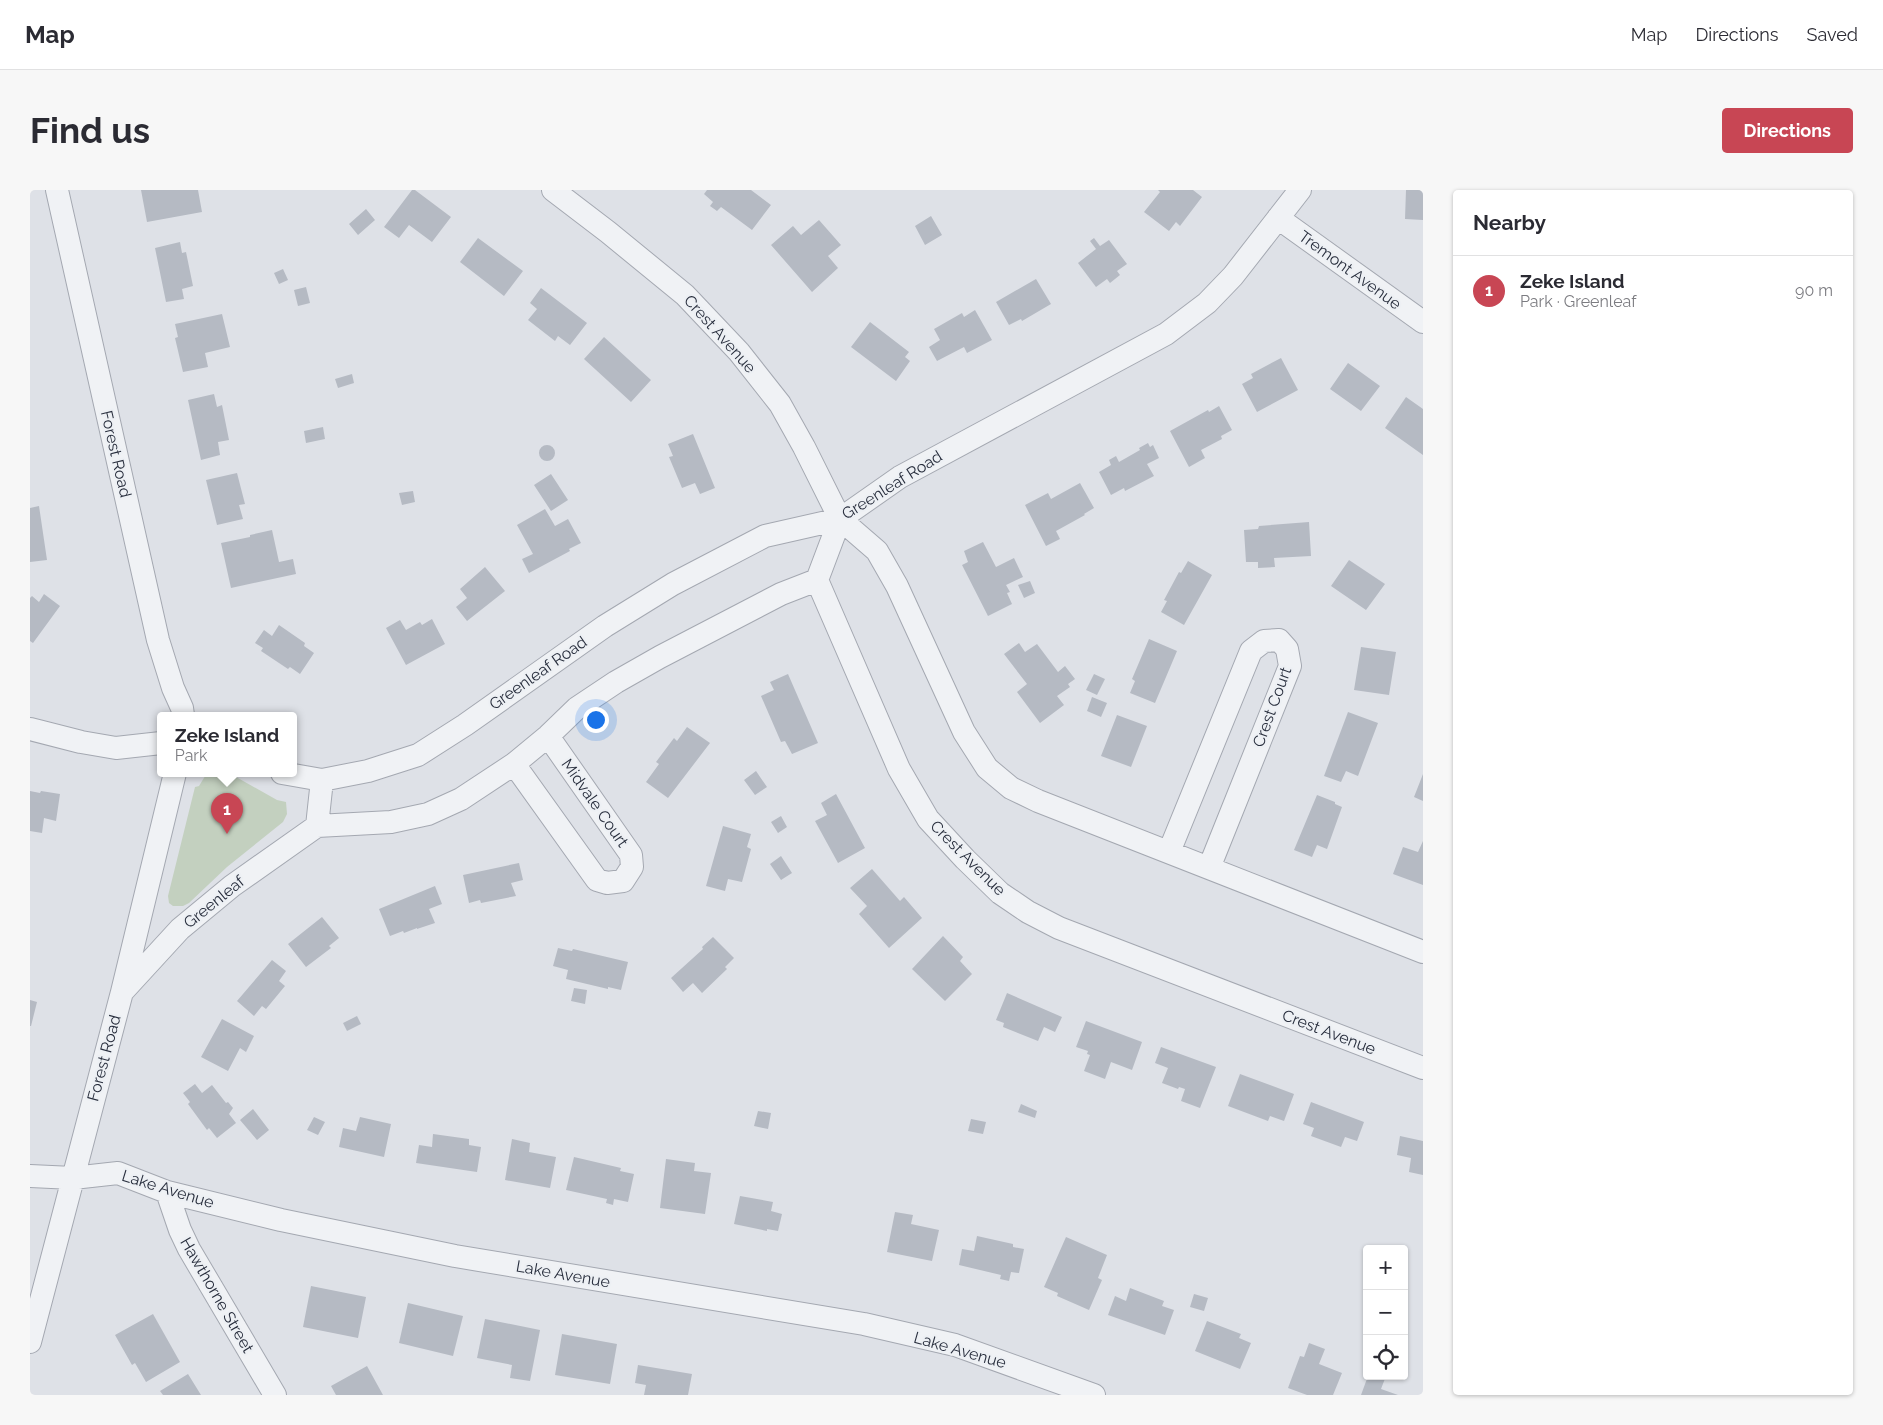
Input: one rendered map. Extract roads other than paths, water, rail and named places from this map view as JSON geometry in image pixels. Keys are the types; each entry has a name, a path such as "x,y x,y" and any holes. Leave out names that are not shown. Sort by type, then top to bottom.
{"street":[{"name":"Forest Road","path":"57,190 158,640 182,712"},
{"name":"Crest Avenue","path":"553,190 685,295 739,352 780,404 840,519 877,551 887,568 964,732 987,768 1011,788 1038,801 1423,952"},
{"name":"Greenleaf Road","path":"297,776 322,780 368,771 418,755 465,725 605,626 673,584 765,536 840,519 900,477 1166,334 1207,303 1233,276 1300,190"},
{"name":"Tremont Avenue","path":"1278,218 1423,322"},
{"path":"322,780 317,826 391,822 428,814 461,799 514,764 548,736 577,708 631,674 781,594 817,580 840,519"},
{"name":"Crest Avenue","path":"817,580 899,769 928,818 965,860 1000,893 1028,912 1059,928 1423,1068"},
{"name":"Crest Court","path":"1169,852 1251,650 1264,641 1279,640 1286,650 1290,666 1209,868"},
{"path":"30,729 116,748 157,743"},
{"name":"Midvale Court","path":"514,764 597,880 607,883 623,881 632,867 631,855 548,736"},
{"name":"Forest Road","path":"30,1342 122,992 174,777"},
{"name":"Greenleaf","path":"122,992 180,929 232,886 317,826"},
{"name":"Lake Avenue","path":"30,1176 73,1178 118,1173 168,1192 281,1220 455,1256 864,1324 952,1344 1094,1395"},
{"name":"Hawthorne Street","path":"168,1192 180,1230 189,1249 275,1395"}],"place":[{"name":"Zeke Island","path":"227,834"}]}
